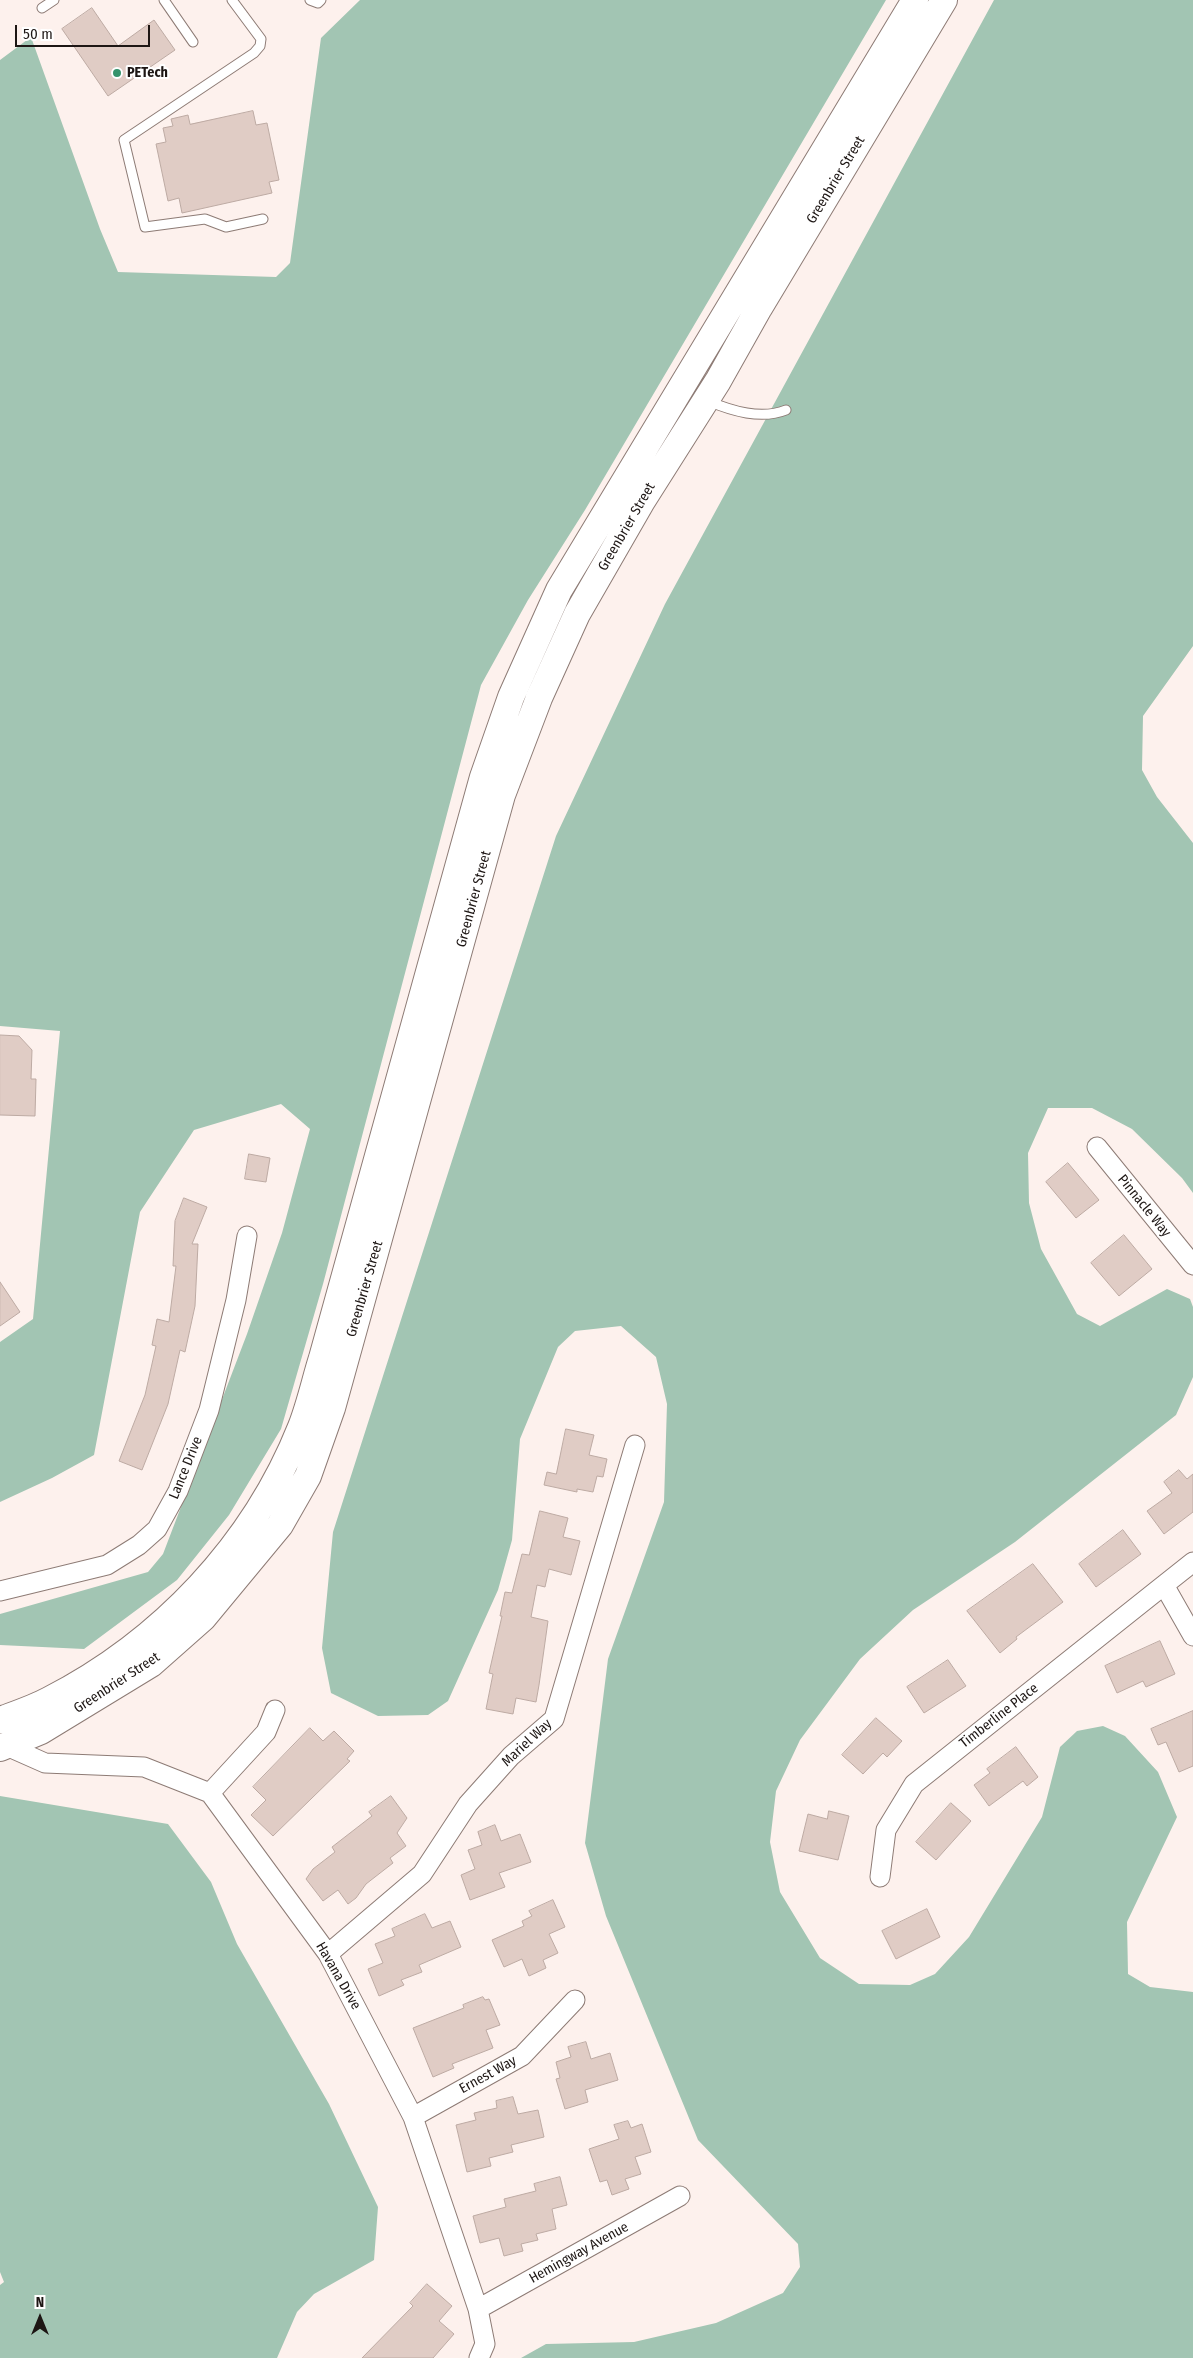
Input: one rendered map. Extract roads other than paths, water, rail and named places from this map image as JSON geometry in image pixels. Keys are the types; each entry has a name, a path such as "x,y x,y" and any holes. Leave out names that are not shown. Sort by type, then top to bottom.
{"main road":[{"name":"Greenbrier Street","path":"693,395 915,0"},
{"name":"Greenbrier Street","path":"2,1746 40,1730 151,1664 203,1618 280,1525 308,1476 332,1408 488,801 512,697 559,590 693,395 944,0"},
{"name":"Greenbrier Street","path":"0,1720 48,1701 106,1668 168,1619 219,1567 262,1505 301,1427 488,801"}],"street":[{"name":"Pinnacle Way","path":"1097,1147 1193,1265"},
{"name":"Lance Drive","path":"0,1592 108,1565 139,1545 157,1529 178,1491 209,1410 236,1300 248,1236"},
{"name":"Mariel Way","path":"328,1954 422,1874 468,1804 511,1756 554,1719 636,1445"},
{"name":"Timberline Place","path":"880,1877 886,1830 914,1784 1193,1562"},
{"path":"1164,1585 1193,1636"},
{"path":"2,1746 46,1763 144,1767 210,1793 266,1732 275,1710"},
{"name":"Havana Drive","path":"210,1793 328,1954 413,2117 478,2309 485,2344 479,2358"},
{"name":"Ernest Way","path":"413,2117 522,2056 575,2000"},
{"name":"Hemingway Avenue","path":"478,2309 680,2196"}],"lane":[{"path":"42,8 54,0"},
{"path":"164,0 193,42"},
{"path":"232,0 261,39 260,46 124,140 145,227 205,219 226,227 263,219"},
{"path":"310,0 318,2 321,0"},
{"path":"693,395 732,411 774,415 786,410"}],"place":[{"name":"PETech","path":"117,73"}]}
